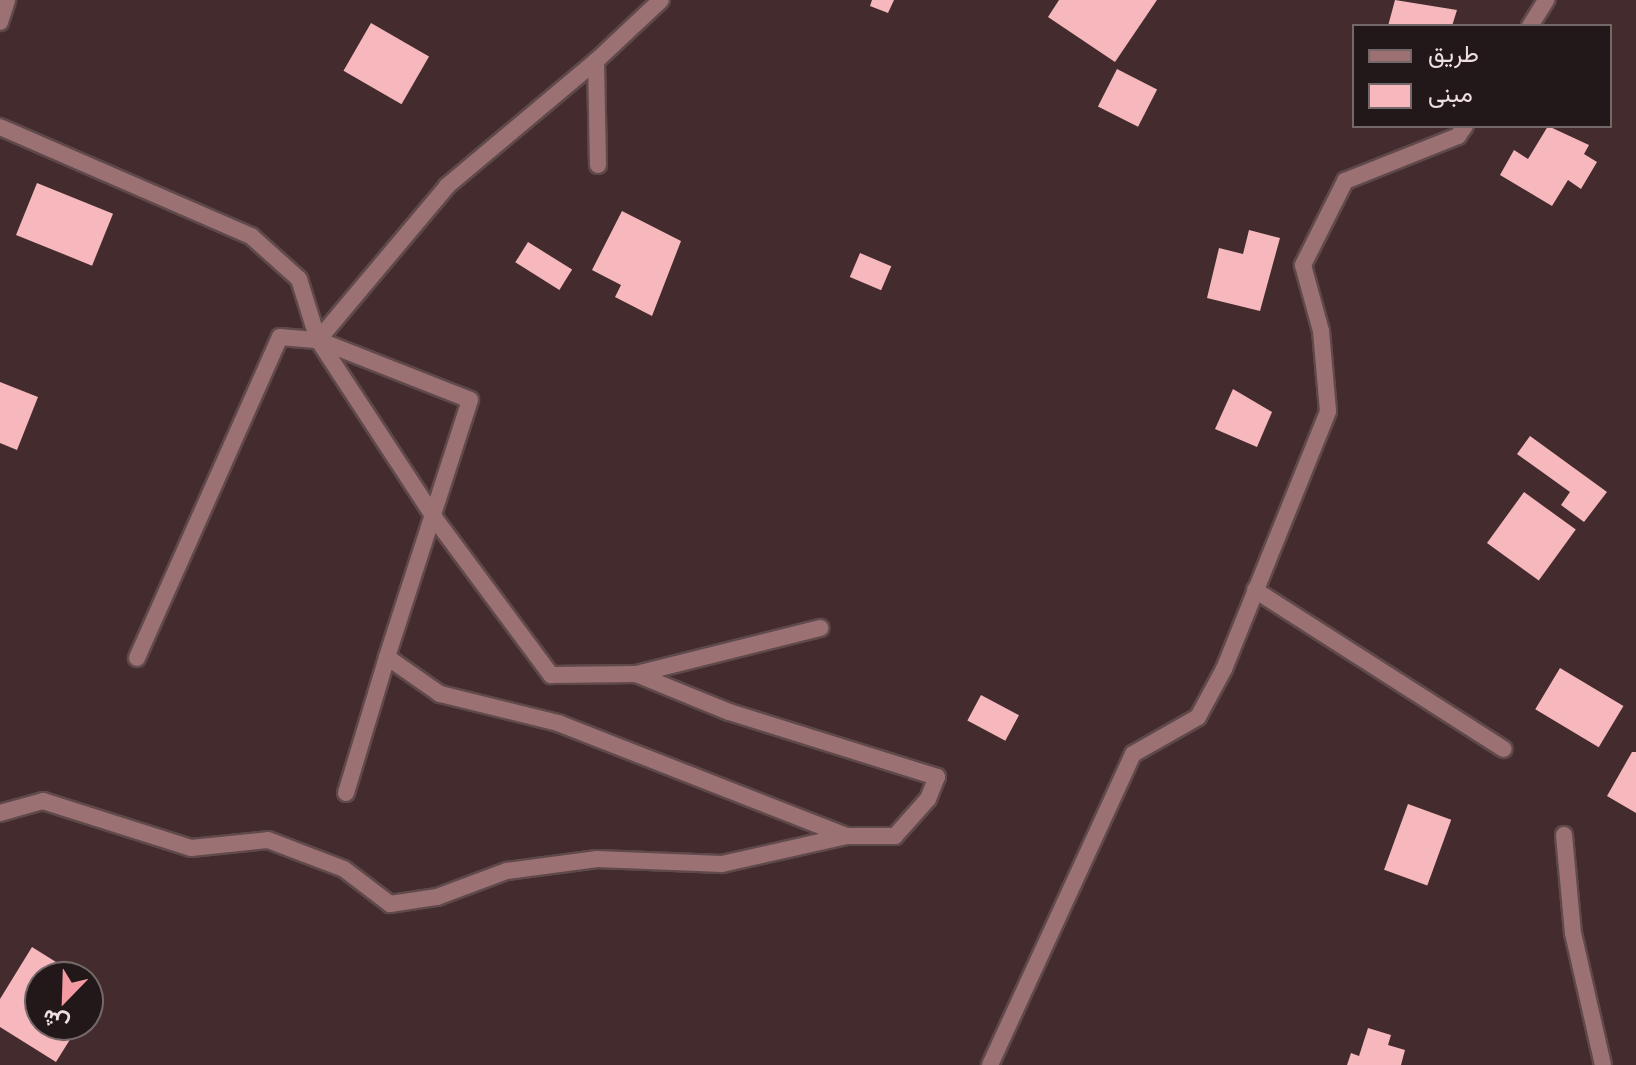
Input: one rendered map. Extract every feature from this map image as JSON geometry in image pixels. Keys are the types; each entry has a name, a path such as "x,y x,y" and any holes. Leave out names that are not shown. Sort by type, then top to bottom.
{"street":[{"path":"0,22 7,0"},
{"path":"318,340 447,186 596,61 661,0"},
{"path":"1531,24 1546,0"},
{"path":"596,61 598,165"},
{"path":"0,127 251,236 299,279 318,340 436,520 551,675 636,674 820,628"},
{"path":"990,1065 1133,754 1198,717 1255,590 1328,411 1321,331 1303,265 1345,181 1458,136 1464,128"},
{"path":"137,658 280,337 318,340 470,400 436,520 387,657 346,793"},
{"path":"1255,590 1504,749"},
{"path":"387,657 440,694 558,723 846,836"},
{"path":"0,813 43,801 191,848 268,840 344,869 390,904 437,897 507,871 597,859 722,864 846,836 895,836 937,777 773,727 636,674"},
{"path":"1564,835 1573,933 1603,1065"}],"building":[{"path":"872,0 894,0 888,13 870,6"},
{"path":"1059,0 1157,0 1115,62 1048,17"},
{"path":"1395,0 1457,10 1453,24 1389,24"},
{"path":"371,23 429,56 402,104 344,71"},
{"path":"1117,69 1157,89 1138,127 1098,106"},
{"path":"1547,128 1552,128 1589,145 1584,154 1597,162 1581,189 1568,180 1552,206 1500,175 1514,150 1528,159"},
{"path":"37,183 113,214 92,266 16,235"},
{"path":"622,211 681,241 652,316 615,297 621,285 592,270"},
{"path":"1249,230 1280,238 1260,311 1207,298 1219,248 1243,254"},
{"path":"528,242 572,270 559,290 515,262"},
{"path":"860,253 891,266 881,290 850,277"},
{"path":"0,382 38,397 17,450 0,443"},
{"path":"1233,389 1272,412 1257,447 1215,429"},
{"path":"1530,436 1607,492 1584,522 1561,505 1570,492 1517,454"},
{"path":"1524,492 1576,530 1539,581 1487,543"},
{"path":"1560,668 1623,706 1599,747 1535,709"},
{"path":"981,695 1019,715 1005,741 967,721"},
{"path":"1632,752 1636,752 1636,813 1607,796"},
{"path":"1408,804 1451,820 1427,886 1384,870"},
{"path":"32,947 54,961 24,961 24,1041 69,1041 56,1062 0,1027 0,999"},
{"path":"1368,1028 1391,1035 1388,1045 1405,1050 1401,1065 1347,1065 1351,1053 1359,1056"}]}
